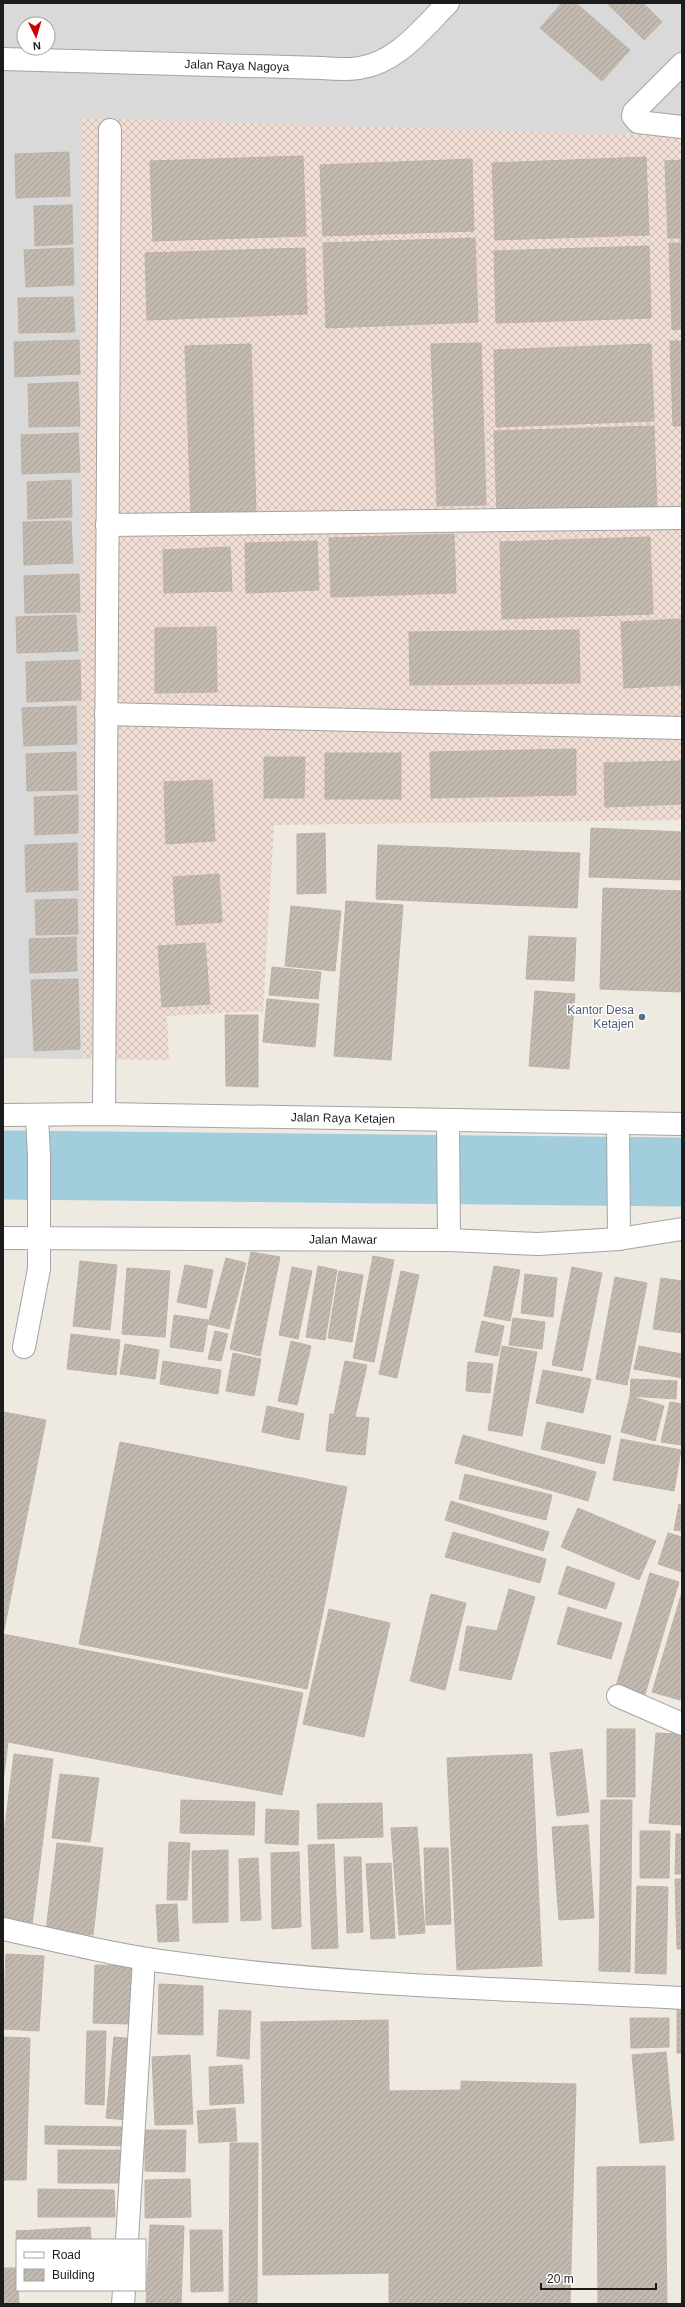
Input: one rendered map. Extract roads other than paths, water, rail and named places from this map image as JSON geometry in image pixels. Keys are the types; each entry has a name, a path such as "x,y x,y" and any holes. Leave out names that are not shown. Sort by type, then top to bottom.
{"street":[{"name":"Jalan Raya Nagoya","path":"3,59 359,68 378,63 399,52 448,3"},
{"path":"682,64 634,112 633,116 638,122 682,127"},
{"path":"104,1114 110,130"},
{"path":"107,525 682,518"},
{"path":"106,714 682,728"},
{"name":"Jalan Raya Ketajen","path":"3,1115 37,1116 104,1114 448,1120 618,1133 682,1124"},
{"path":"24,1348 39,1269 39,1156 37,1116"},
{"path":"448,1120 449,1233"},
{"path":"618,1133 619,1232"},
{"name":"Jalan Mawar","path":"3,1238 39,1234 449,1233 538,1244 619,1232 682,1229"},
{"path":"618,1696 682,1724"},
{"path":"3,1929 144,1959 340,1980 682,1998"},
{"path":"127,2239 144,1959"},
{"path":"124,2291 124,2304"}],"waterway":[{"path":"3,1165 682,1172"}],"place":[{"name":"Kantor Desa Ketajen","path":"642,1017"}]}
